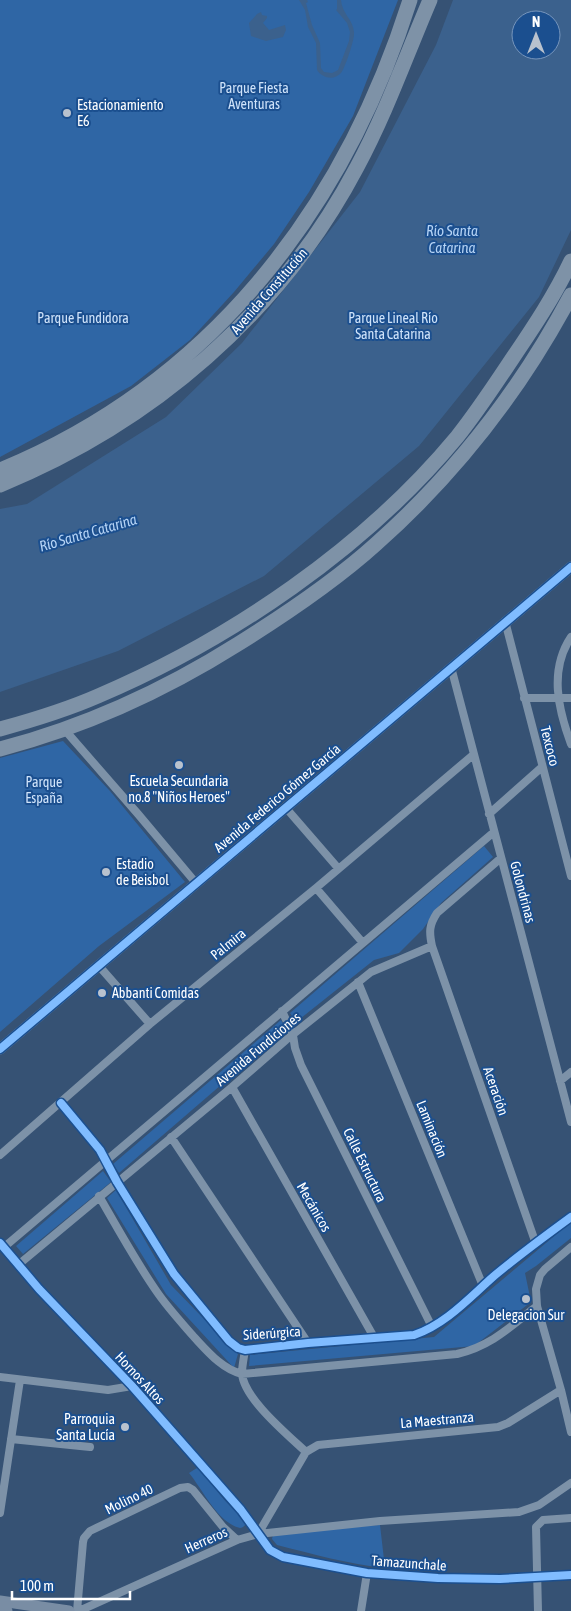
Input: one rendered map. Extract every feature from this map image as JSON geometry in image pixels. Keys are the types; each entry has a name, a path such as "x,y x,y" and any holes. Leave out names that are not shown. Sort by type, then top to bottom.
{"highway":[{"name":"Avenida Constitución","path":"0,470 64,440 132,399 195,348 251,291 300,230 337,172 364,118 388,61 410,0"},
{"name":"Avenida Constitución","path":"0,485 72,452 142,409 206,359 264,301 314,237 357,168 380,119 430,0"},
{"path":"0,730 40,718 97,697 154,670 202,644 284,593 339,551 390,506 456,438 535,326 571,261"},
{"path":"558,284 571,268"},
{"path":"0,749 26,742 121,707 199,668 297,606 375,546 430,492 477,440 525,375 569,302"},
{"path":"339,551 394,528"},
{"path":"266,627 271,616 323,564"}],"street":[{"name":"Avenida Federico Gómez García","path":"0,1049 571,567"},
{"name":"Texcoco","path":"505,621 571,876"},
{"path":"571,637 564,647 558,672 558,698 571,744"},
{"name":"Golondrinas","path":"451,667 571,1122"},
{"path":"524,698 571,698"},
{"path":"64,728 196,884"},
{"name":"Palmira","path":"0,1155 150,1024 316,888 473,754"},
{"path":"489,814 542,767"},
{"path":"286,808 338,868"},
{"name":"Avenida Fundiciones","path":"2,1246 106,1161 494,832"},
{"path":"432,946 430,928 437,913 501,858"},
{"path":"316,888 363,943"},
{"name":"Avenida Fundiciones","path":"18,1264 232,1087 293,1034 371,972 432,946"},
{"name":"Aceración","path":"432,946 536,1244"},
{"path":"98,966 150,1024"},
{"name":"Laminación","path":"358,982 483,1286"},
{"name":"Calle Estructura","path":"282,1011 293,1034 295,1048 301,1065 432,1327"},
{"path":"560,1081 571,1072"},
{"name":"Mecánicos","path":"232,1087 375,1339"},
{"name":"Siderúrgica","path":"61,1103 100,1150 116,1182 174,1274 229,1341 238,1348 245,1350 414,1335 432,1327 454,1313 483,1286 571,1217"},
{"path":"171,1137 308,1343"},
{"path":"99,1196 140,1266 172,1311 209,1353 231,1371 242,1374 435,1356 474,1350 490,1342 537,1306"},
{"name":"Hornos Altos","path":"2,1246 132,1386 241,1510 258,1534"},
{"path":"571,1247 540,1275 536,1289 537,1306 571,1432"},
{"name":"Siderúrgica","path":"245,1350 242,1374 245,1388 255,1402 306,1452"},
{"path":"0,1377 108,1390 132,1386"},
{"path":"0,1513 20,1380"},
{"name":"La Maestranza","path":"306,1452 318,1445 331,1442 498,1427 508,1423 561,1390"},
{"path":"11,1438 90,1447"},
{"path":"258,1534 306,1452"},
{"path":"258,1534 380,1521 519,1512 539,1505 571,1483"},
{"name":"Molino 40","path":"78,1611 83,1542 86,1534 180,1488 188,1487 193,1490 223,1527 237,1540"},
{"path":"538,1611 535,1530 539,1522 547,1519 571,1518"},
{"name":"Herreros","path":"78,1611 237,1540 258,1534"},
{"name":"Tamazunchale","path":"258,1534 270,1550 283,1557 367,1573 438,1578 500,1579 571,1575"},
{"path":"361,1611 367,1573"},
{"path":"0,1601 68,1611"},
{"path":"0,1610 7,1611"}],"green space":[{"path":"0,0 398,0 353,116 309,192 274,244 234,292 190,340 131,386 0,457"},
{"name":"Parque España","path":"63,741 110,791 185,882 99,946 0,1032 0,758"},
{"path":"484,846 493,857 441,903 423,929 399,953 374,960 296,1022 290,1013"},
{"path":"281,1020 286,1029 119,1173 113,1164"},
{"path":"103,1171 111,1182 23,1254 16,1246"},
{"path":"116,1190 171,1285 238,1354 234,1368 166,1294 107,1198"},
{"path":"571,1222 571,1238 525,1273 531,1302 474,1346 249,1366 250,1355 434,1337"},
{"path":"200,1466 226,1501 246,1518 245,1526 240,1528 232,1525 212,1505 189,1473"},
{"path":"380,1525 385,1568 344,1561 277,1545 272,1539 273,1535 281,1532"}],"water":[{"path":"299,0 307,0 308,2 306,3 312,25 320,43 321,68 324,72 332,73 338,70 349,41 350,32 347,23 336,10 337,0 341,0 343,9 352,23 354,36 351,47 341,73 335,77 328,78 317,70 316,43 308,27 305,10"},
{"name":"Río Santa Catarina","path":"453,0 571,0 571,230 539,297 419,446 264,576 118,651 0,692 0,509 27,504 166,417 242,343 360,192 436,45"},
{"path":"261,12 262,15 267,16 263,23 269,30 285,25 286,30 283,37 266,41 251,36 249,23"}],"cycle path":[{"path":"0,1049 571,567"},
{"path":"61,1103 100,1150 117,1182 174,1274 229,1341 238,1348 245,1350 414,1335 447,1317 503,1268 571,1217"},
{"path":"0,1243 39,1289 132,1386 241,1510 270,1550 283,1557 367,1573 438,1578 500,1579 571,1575"}],"place":[{"name":"Estacionamiento E6","path":"67,113"},
{"name":"Escuela Secundaria no.8 \"Niños Heroes\"","path":"179,765"},
{"name":"Estadio de Beisbol","path":"106,872"},
{"name":"Abbanti Comidas","path":"102,993"},
{"name":"Delegacion Sur","path":"526,1299"},
{"name":"Parroquia Santa Lucía","path":"125,1427"}],"park label":[{"name":"Parque Fiesta Aventuras","path":"254,96"},
{"name":"Parque Fundidora","path":"83,318"},
{"name":"Parque Lineal Río Santa Catarina","path":"393,326"}]}
